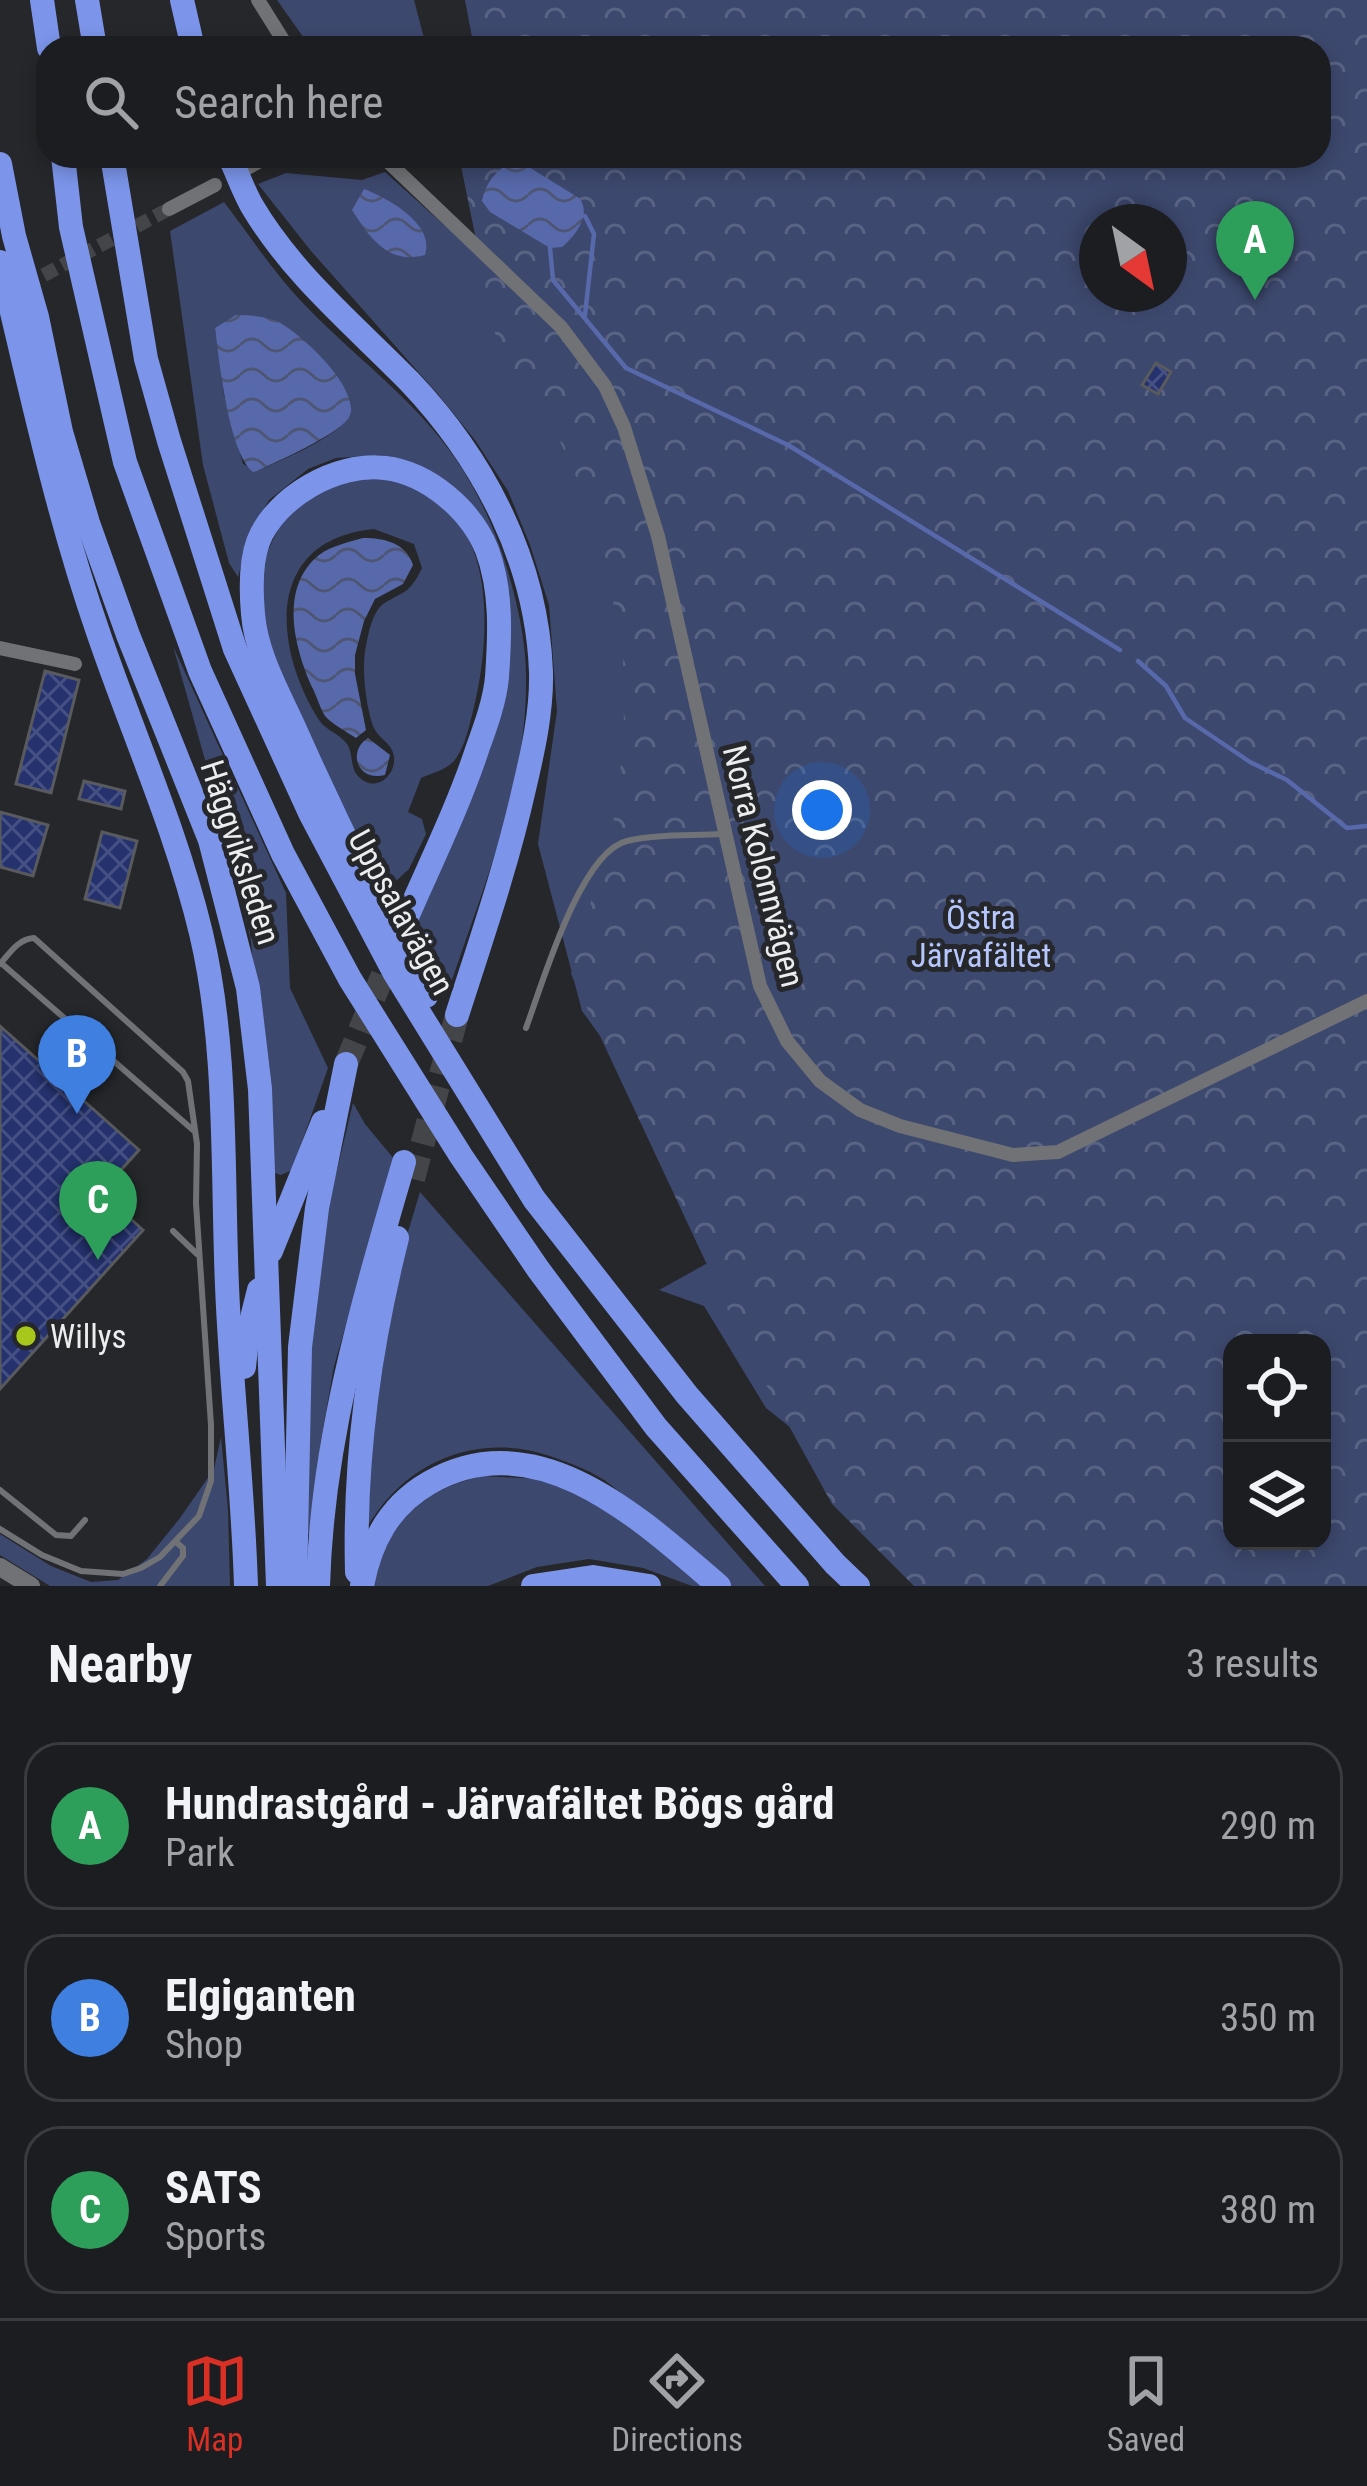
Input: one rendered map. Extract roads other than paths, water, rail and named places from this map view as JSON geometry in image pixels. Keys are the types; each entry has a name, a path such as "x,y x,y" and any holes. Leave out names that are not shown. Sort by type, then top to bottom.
{"highway":[{"path":"42,0 48,36"},
{"path":"87,0 92,36"},
{"path":"182,0 190,36"},
{"name":"Häggviksleden","path":"0,164 81,500 128,635 210,840 248,988 262,1130 278,1586"},
{"path":"64,168 70,227 125,461 200,671 283,854 350,979 538,1269 656,1427 797,1586"},
{"name":"Uppsalavägen","path":"114,168 146,359 169,442 235,649 311,815 394,972 534,1199 687,1395 858,1586"},
{"path":"241,168 250,204 295,267 411,384 462,444 501,508 531,598 541,673 536,738 517,822 457,1015"},
{"path":"0,262 61,515 98,633 160,797 201,933 220,1084 242,1586"},
{"path":"404,924 485,726 496,682 499,614 496,580 485,545 465,515 438,489 383,467 346,471 309,486 281,508 259,539 252,569 253,618 262,655 370,891 534,1199"},
{"path":"236,1436 247,1337 268,1258 346,1064 317,1208 300,1347 295,1586"},
{"path":"318,1586 339,1402 352,1342 408,1170 373,1352 359,1478 360,1586"},
{"path":"360,1586 377,1534 398,1507 441,1476 495,1462 556,1472 598,1493 637,1517 718,1586"},
{"path":"533,1586 593,1576 649,1586"}],"street":[{"path":"259,0 280,36"},
{"name":"Norra Kolonnvägen","path":"395,168 561,327 605,386 624,427 658,536 760,986 788,1041 820,1081 860,1110 900,1126 1021,1157 1058,1152 1367,1001"},
{"path":"169,209 214,185"},
{"path":"0,648 75,664"},
{"path":"0,1568 31,1586"}],"lane":[{"path":"526,1028 571,908 591,870 622,841 726,833"},
{"path":"0,1529 42,1555 81,1570 123,1574 141,1568 176,1542 200,1516 212,1481 196,1133 191,1090 183,1072 34,938 18,944 0,963 196,1133"},
{"path":"172,1231 200,1257"},
{"path":"0,1490 56,1535 70,1536 85,1520"},
{"path":"160,1586 184,1556 176,1542"}],"water":[{"path":"503,168 530,168 579,198 584,211 581,224 562,247 550,248 490,212 482,201 494,175"},
{"path":"364,189 417,223 426,244 425,255 390,253 373,239 352,210"},
{"path":"236,315 274,320 298,335 339,378 351,408 348,419 331,433 253,472 231,427 215,328"},
{"path":"363,538 394,543 413,565 403,584 375,599 364,621 355,674 366,730 356,738 322,710 296,638 294,602 298,584 319,555"},
{"path":"368,738 390,755 385,775 368,774 358,764 358,750"}],"waterway":[{"path":"585,216 594,234 585,315"},
{"path":"550,248 553,280 626,368 788,445 1120,650"},
{"path":"1138,661 1166,686 1185,718 1250,762 1287,780 1347,828 1367,826"}],"tunnel":[{"path":"25,285 169,209"},
{"path":"346,1064 394,948"},
{"path":"413,1179 457,1015"}],"place":[{"name":"Hundrastgård - Järvafältet Bögs gård","path":"1255,300"},
{"name":"Elgiganten","path":"77,1114"},
{"name":"SATS","path":"98,1260"},
{"name":"Willys","path":"26,1336"}],"park label":[{"name":"Östra Järvafältet","path":"981,936"}]}
